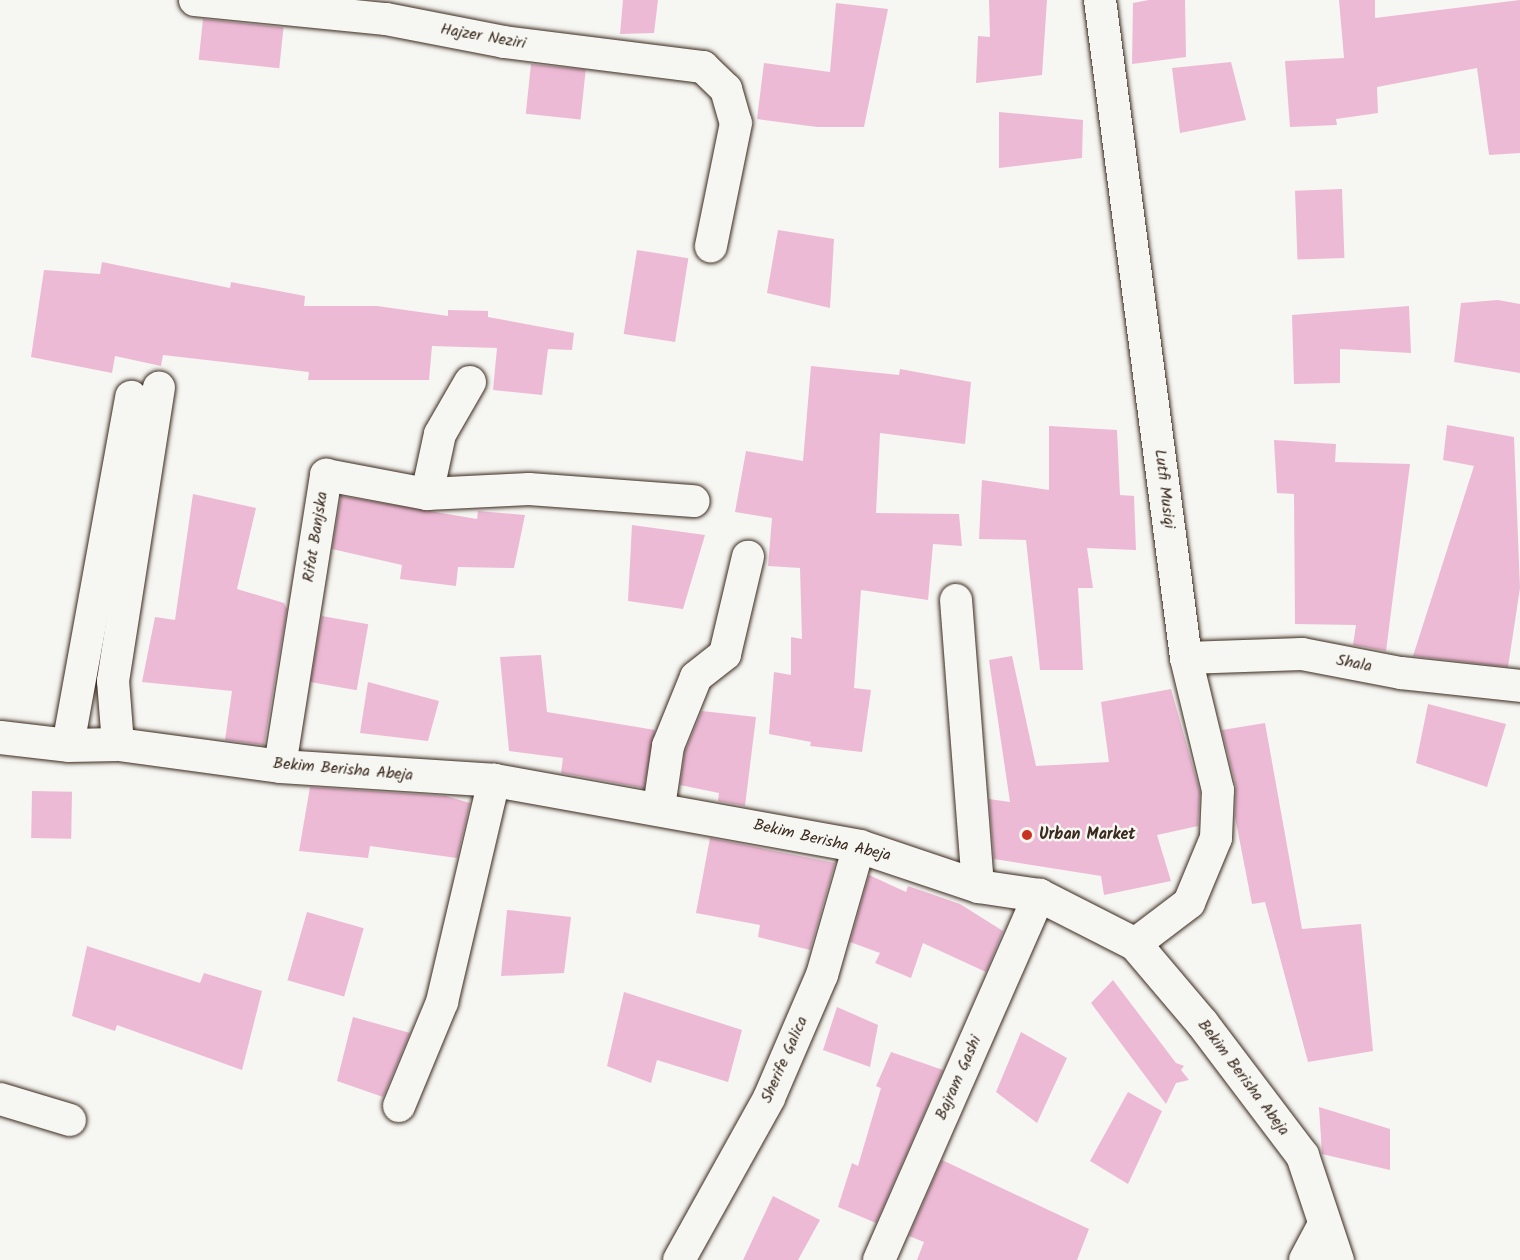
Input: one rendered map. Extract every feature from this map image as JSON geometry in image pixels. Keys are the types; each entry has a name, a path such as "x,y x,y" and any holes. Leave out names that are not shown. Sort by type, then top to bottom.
{"street":[{"name":"Hajzer Neziri","path":"195,0 386,19 504,42 703,67 726,89 736,123 711,246"},
{"name":"Lutfi Musiqi","path":"1100,0 1186,658 1218,790 1216,838 1189,903 1135,944"},
{"path":"427,494 440,434 470,382"},
{"path":"68,745 145,392 113,681 118,744"},
{"name":"Rifat Banjska","path":"280,766 326,475 427,494 529,489 694,501"},
{"path":"659,807 668,746 696,678 725,654 748,557"},
{"path":"956,600 978,886"},
{"name":"Shala","path":"1186,658 1302,654 1401,673 1520,686"},
{"name":"Bekim Berisha Abeja","path":"0,737 68,745 118,744 280,766 494,780 659,807 859,846 978,886 1039,895 1135,944 1302,1155 1337,1260"},
{"path":"399,1106 442,1002 494,780"},
{"name":"Sherife Galica","path":"679,1260 774,1087 822,975 859,846"},
{"name":"Bajram Gashi","path":"879,1260 1039,895"},
{"path":"0,1099 70,1120"},
{"path":"1305,1260 1324,1225"}],"building":[{"path":"623,0 658,0 654,33 620,34"},
{"path":"989,0 1047,0 1042,75 976,83 978,36 990,37"},
{"path":"1149,0 1185,0 1186,57 1132,64 1133,3"},
{"path":"1339,0 1375,0 1375,18 1520,0 1520,153 1489,155 1477,68 1377,87 1378,113 1336,119 1337,125 1290,127 1285,61 1344,58"},
{"path":"836,3 888,9 864,127 817,127 757,119 764,63 830,72"},
{"path":"203,19 284,27 279,68 199,60"},
{"path":"1231,62 1246,120 1180,133 1172,68"},
{"path":"531,64 586,70 580,119 526,114"},
{"path":"999,112 1083,120 1082,158 999,168"},
{"path":"1342,189 1344,258 1297,260 1295,191"},
{"path":"778,230 834,239 830,308 767,293"},
{"path":"637,250 688,258 675,342 624,334"},
{"path":"102,262 230,288 231,282 305,296 304,306 377,306 448,316 448,310 488,311 488,317 574,333 572,350 548,349 542,395 493,390 497,348 432,346 429,380 308,380 309,372 163,355 161,366 115,356 112,373 31,357 44,270 100,274"},
{"path":"1498,300 1520,304 1520,373 1454,362 1461,303"},
{"path":"1409,306 1411,353 1340,349 1340,383 1294,384 1292,315"},
{"path":"811,366 899,375 900,369 971,382 965,444 880,433 876,513 959,514 962,546 933,544 928,600 861,590 854,688 871,690 862,752 810,746 811,742 769,734 774,672 791,675 791,637 802,639 800,568 768,566 772,518 735,512 746,451 803,461"},
{"path":"1447,425 1514,437 1520,588 1508,667 1413,656 1474,466 1443,460"},
{"path":"1049,426 1117,430 1120,495 1134,496 1136,550 1087,548 1093,588 1078,588 1083,670 1040,670 1026,540 979,539 982,480 1049,490"},
{"path":"1274,440 1336,444 1335,462 1410,464 1386,651 1353,645 1356,625 1295,624 1294,494 1277,493"},
{"path":"193,494 256,508 237,589 284,603 287,609 264,745 225,740 232,691 142,682 155,617 175,620"},
{"path":"341,496 477,519 478,511 525,515 514,568 458,567 456,586 400,579 402,565 332,549"},
{"path":"632,525 705,535 683,609 628,601"},
{"path":"322,616 368,624 357,690 310,682"},
{"path":"541,655 547,712 655,730 644,788 561,773 563,758 509,751 500,657"},
{"path":"1012,656 1036,766 1109,762 1101,702 1171,689 1200,792 1198,826 1157,835 1171,881 1104,895 1101,876 994,859 989,799 1010,802 989,660"},
{"path":"368,682 439,701 428,741 360,733"},
{"path":"1428,704 1506,724 1487,787 1416,763"},
{"path":"702,711 756,717 745,806 718,801 719,793 680,785 685,751"},
{"path":"1265,723 1302,929 1361,924 1373,1051 1308,1062 1265,902 1252,904 1235,817 1236,786 1222,730"},
{"path":"310,787 446,796 470,803 457,858 370,846 368,858 299,851"},
{"path":"32,791 72,792 71,839 31,838"},
{"path":"710,838 835,863 810,950 758,937 760,925 696,913"},
{"path":"869,875 906,892 908,886 960,904 1003,931 986,972 923,943 911,978 875,963 880,953 850,942"},
{"path":"507,910 571,917 564,973 501,976"},
{"path":"307,912 364,928 344,997 287,980"},
{"path":"87,946 200,983 204,973 262,991 242,1070 117,1025 115,1031 72,1016"},
{"path":"1113,980 1176,1063 1184,1066 1181,1070 1189,1080 1176,1083 1166,1104 1091,1003"},
{"path":"624,992 742,1030 728,1082 657,1060 651,1083 607,1066"},
{"path":"837,1007 878,1025 870,1067 823,1050"},
{"path":"353,1017 410,1033 383,1097 337,1081"},
{"path":"1021,1032 1067,1058 1037,1123 996,1092"},
{"path":"891,1052 943,1070 876,1223 838,1207 852,1163 858,1166 881,1088 876,1086"},
{"path":"1128,1092 1162,1111 1128,1184 1090,1161"},
{"path":"1319,1107 1390,1129 1390,1170 1322,1154"},
{"path":"942,1160 1089,1229 1077,1260 917,1260 924,1242 909,1236"},
{"path":"773,1196 820,1220 798,1260 743,1260"}],"place":[{"name":"Urban Market","path":"1027,835"}]}
